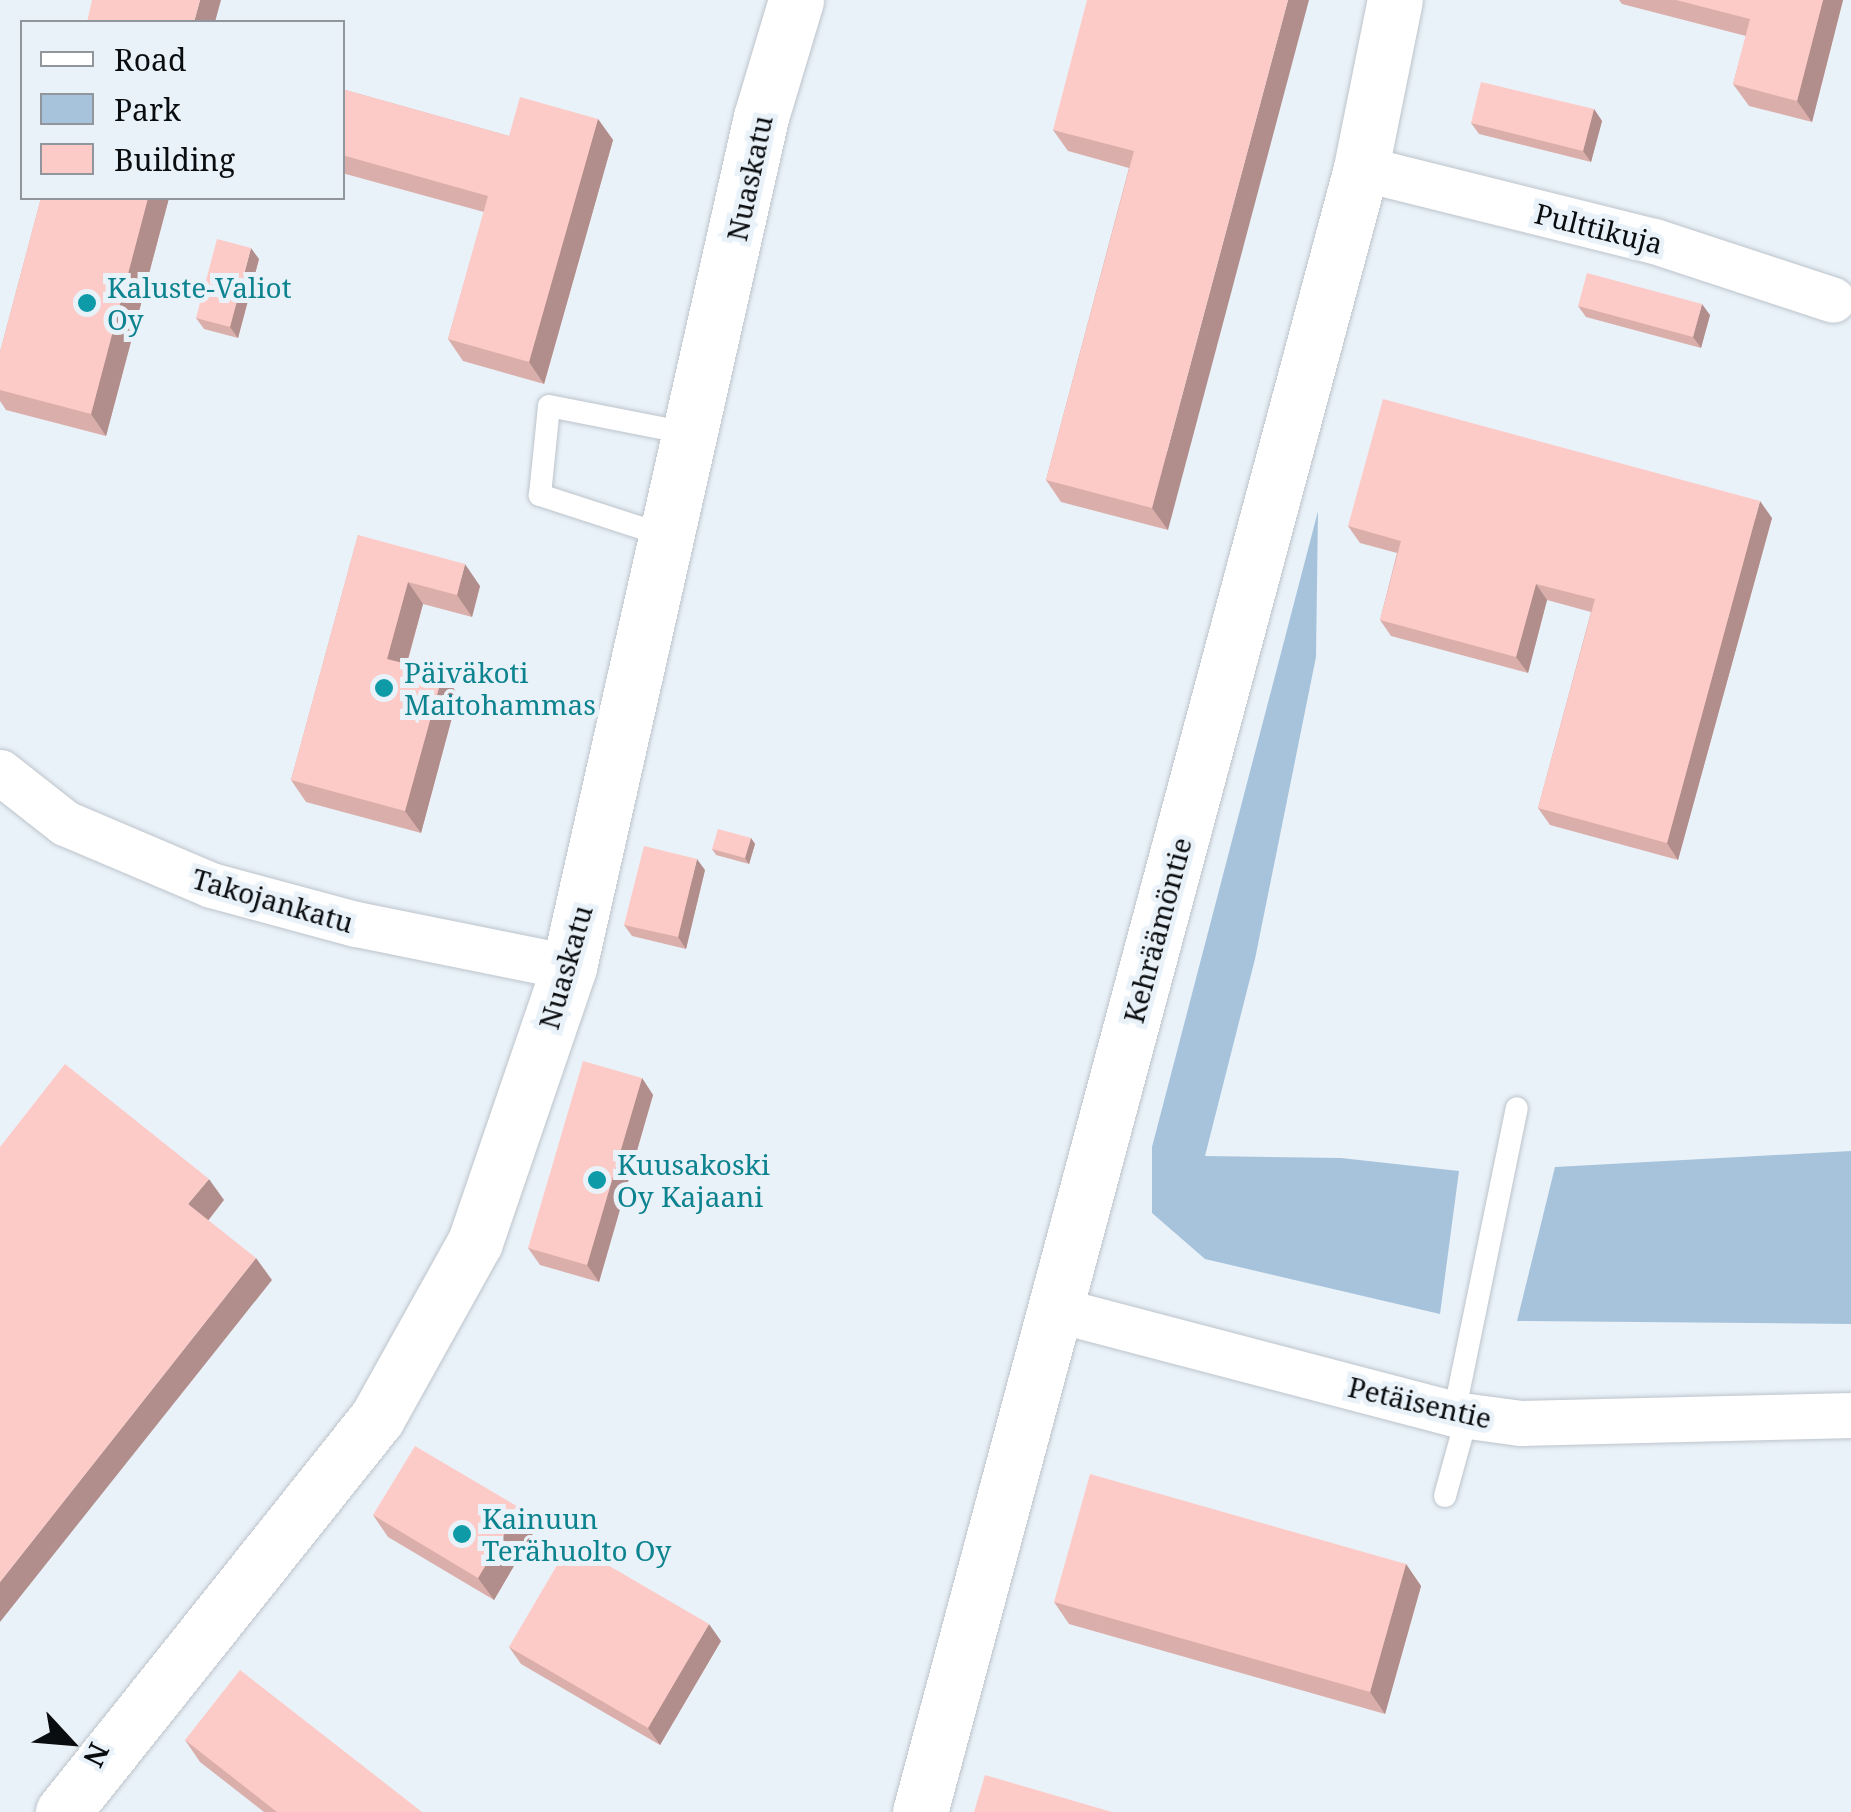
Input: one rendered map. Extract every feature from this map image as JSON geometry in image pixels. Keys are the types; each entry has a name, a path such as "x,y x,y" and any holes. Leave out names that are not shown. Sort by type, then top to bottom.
{"street":[{"name":"Nuaskatu","path":"63,1812 377,1418 474,1242 570,967 694,434 762,117 796,0"},
{"name":"Kehräämöntie","path":"920,1812 1058,1310 1399,15"},
{"name":"Pulttikuja","path":"1361,168 1654,241 1833,300"},
{"name":"Takojankatu","path":"0,772 65,822 211,885 356,924 570,967"},
{"name":"Petäisentie","path":"1058,1310 1460,1415 1521,1423 1851,1415"}],"lane":[{"path":"670,537 540,495 548,406 694,434"},
{"path":"1445,1496 1517,1108"}],"green space":[{"path":"1318,511 1316,657 1255,959 1205,1156 1341,1158 1459,1171 1440,1314 1205,1259 1152,1213 1152,1147"},
{"path":"1851,1151 1851,1324 1517,1321 1555,1167"}],"building":[{"path":"92,0 200,0 195,20 87,20"},
{"path":"1087,0 1288,0 1152,508 1046,480 1134,151 1053,130"},
{"path":"1676,0 1823,0 1797,101 1733,84 1750,19"},
{"path":"1481,82 1594,109 1583,151 1471,123"},
{"path":"345,90 509,136 520,97 598,119 529,362 448,339 488,196 345,156"},
{"name":"Kaluste-Valiot Oy","path":"40,200 147,200 91,414 0,390 0,352"},
{"path":"217,239 251,248 230,327 196,318"},
{"path":"1587,273 1702,304 1693,337 1578,306"},
{"path":"1383,399 1760,501 1667,843 1538,808 1595,599 1536,584 1516,657 1380,620 1401,541 1348,526"},
{"name":"Päiväkoti Maitohammas","path":"358,535 465,564 457,595 408,582 387,659 443,673 405,811 291,780"},
{"path":"718,829 751,838 745,858 712,849"},
{"path":"644,846 697,859 678,937 624,925"},
{"name":"Kuusakoski Oy Kajaani","path":"583,1061 642,1078 587,1265 528,1248"},
{"path":"65,1064 209,1179 188,1204 256,1258 0,1582 0,1147"},
{"name":"Kainuun Terähuolto Oy","path":"415,1446 520,1508 478,1578 373,1515"},
{"path":"1090,1474 1406,1564 1370,1692 1054,1602"},
{"path":"570,1543 709,1624 648,1728 509,1647"},
{"path":"240,1670 422,1812 277,1812 185,1740"},
{"path":"985,1775 1112,1812 974,1812"}],"place":[{"name":"Kaluste-Valiot Oy","path":"87,303"},
{"name":"Päiväkoti Maitohammas","path":"384,688"},
{"name":"Kuusakoski Oy Kajaani","path":"597,1180"},
{"name":"Kainuun Terähuolto Oy","path":"462,1534"}]}
